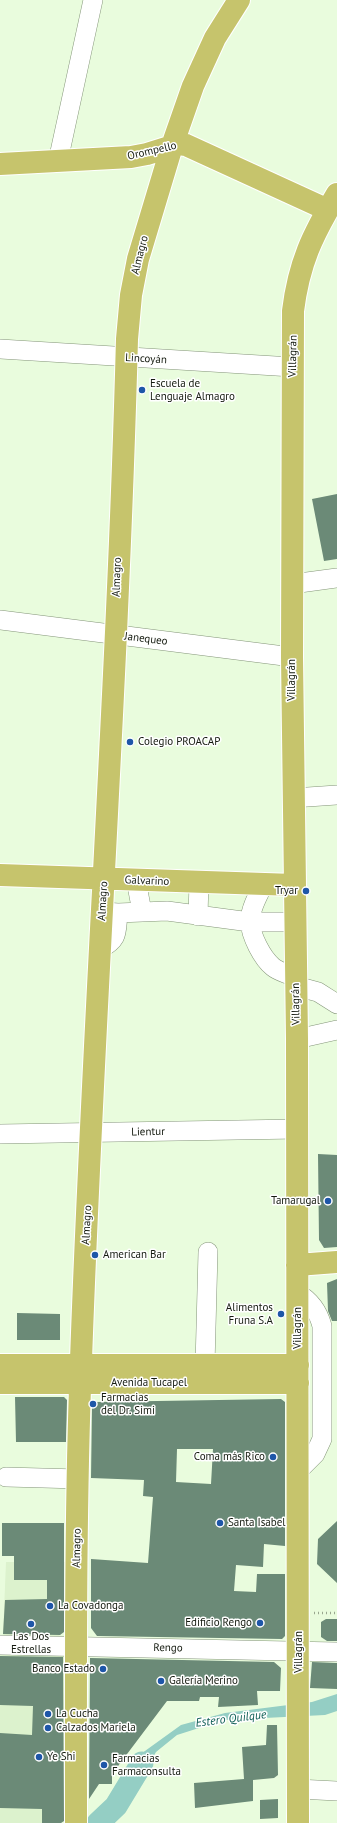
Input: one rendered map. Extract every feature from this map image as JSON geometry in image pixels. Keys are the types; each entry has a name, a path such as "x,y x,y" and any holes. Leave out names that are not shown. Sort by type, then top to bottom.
{"main road":[{"name":"Almagro","path":"76,1823 76,1646 80,1374 100,948 110,913 104,879 126,358 131,295 138,260 172,146 193,86 215,38 239,0"},
{"name":"Orompello","path":"0,164 131,157 147,154 179,144 191,146 334,206"},
{"name":"Villagrán","path":"298,1823 299,1651 297,1039 294,922 292,657 293,311 297,282 306,251 334,206"},
{"name":"Galvarino","path":"0,875 294,885"},
{"path":"298,1265 337,1262"},
{"name":"Avenida Tucapel","path":"0,1365 80,1374 298,1374"},
{"name":"Avenida Tucapel","path":"0,1382 80,1374 205,1365 298,1374"}],"street":[{"path":"58,161 92,0"},
{"name":"Lincoyán","path":"0,349 126,358 292,367"},
{"path":"292,584 337,578"},
{"name":"Janequeo","path":"0,620 292,657"},
{"path":"293,798 337,794"},
{"path":"136,880 142,912"},
{"path":"198,916 199,882"},
{"path":"264,884 256,900 250,922 260,952 273,967 296,982 318,992 337,1004"},
{"path":"110,913 167,911 250,922 294,922"},
{"path":"296,1015 318,992"},
{"path":"297,1039 337,1030"},
{"name":"Lientur","path":"0,1134 297,1129"},
{"path":"205,1365 208,1252"},
{"path":"298,1293 315,1309 322,1326 323,1430 315,1454 298,1471"},
{"path":"6,1477 79,1479"},
{"name":"Rengo","path":"0,1645 337,1652"},
{"path":"298,1789 337,1791"}],"path":[{"path":"307,1614 337,1613"}],"shaded area":[{"path":"6,1562 66,1562 65,1630 59,1636 3,1635"},
{"path":"0,1654 64,1655 65,1820 61,1823 0,1823"}],"water":[{"path":"337,1694 337,1711 325,1715 224,1720 177,1735 156,1752 133,1790 122,1791 120,1786 138,1756 181,1725 225,1713 312,1702"}],"building":[{"path":"337,494 337,559 324,561 312,499"},
{"name":"Tamarugal","path":"318,1154 337,1155 337,1247 324,1248 319,1240"},
{"path":"337,1279 337,1321 332,1321 328,1311 327,1283"},
{"path":"17,1313 60,1314 60,1340 17,1340"},
{"path":"15,1397 64,1397 67,1400 66,1442 16,1442"},
{"path":"281,1399 285,1402 285,1546 264,1544 263,1567 236,1565 234,1591 256,1592 257,1574 285,1574 285,1636 282,1639 97,1636 91,1628 91,1559 148,1563 153,1497 143,1496 144,1480 91,1478 92,1405 95,1402","holes":["177,1449 213,1449 211,1484 176,1482"]},
{"path":"337,1521 337,1583 317,1564 318,1539"},
{"path":"2,1523 64,1523 64,1632 60,1635 3,1634 5,1600 47,1599 47,1580 14,1580 14,1556 2,1556"},
{"path":"326,1619 337,1619 337,1641 327,1641 321,1637 321,1622"},
{"path":"0,1656 63,1657 64,1821 61,1823 42,1823 42,1809 0,1808 0,1733 32,1735 33,1706 0,1705"},
{"path":"90,1658 274,1662 281,1668 280,1691 257,1691 258,1705 218,1707 219,1697 200,1697 199,1701 167,1701 112,1774 112,1784 99,1784 89,1799"},
{"path":"312,1662 337,1663 337,1689 310,1688"},
{"path":"267,1725 277,1725 278,1775 274,1778 253,1780 253,1801 195,1808 194,1783 244,1779 242,1747 266,1745"},
{"path":"278,1799 278,1818 260,1819 260,1800"}],"waterway":[{"name":"Estero Quilque","path":"98,1823 116,1806 142,1763"}],"place":[{"name":"Escuela de Lenguaje Almagro","path":"142,390"},
{"name":"Colegio PROACAP","path":"130,742"},
{"name":"Tryar","path":"306,891"},
{"name":"Tamarugal","path":"328,1201"},
{"name":"American Bar","path":"95,1255"},
{"name":"Alimentos Fruna S.A","path":"281,1314"},
{"name":"Farmacias del Dr. Simi","path":"93,1404"},
{"name":"Coma más Rico","path":"273,1457"},
{"name":"Santa Isabel","path":"220,1523"},
{"name":"La Covadonga","path":"50,1606"},
{"name":"Edificio Rengo","path":"260,1623"},
{"name":"Las Dos Estrellas","path":"31,1624"},
{"name":"Banco Estado","path":"103,1669"},
{"name":"Galería Merino","path":"161,1681"},
{"name":"La Cucha","path":"48,1714"},
{"name":"Calzados Mariela","path":"48,1728"},
{"name":"Ye Shi","path":"39,1757"},
{"name":"Farmacias Farmaconsulta","path":"104,1765"}]}
